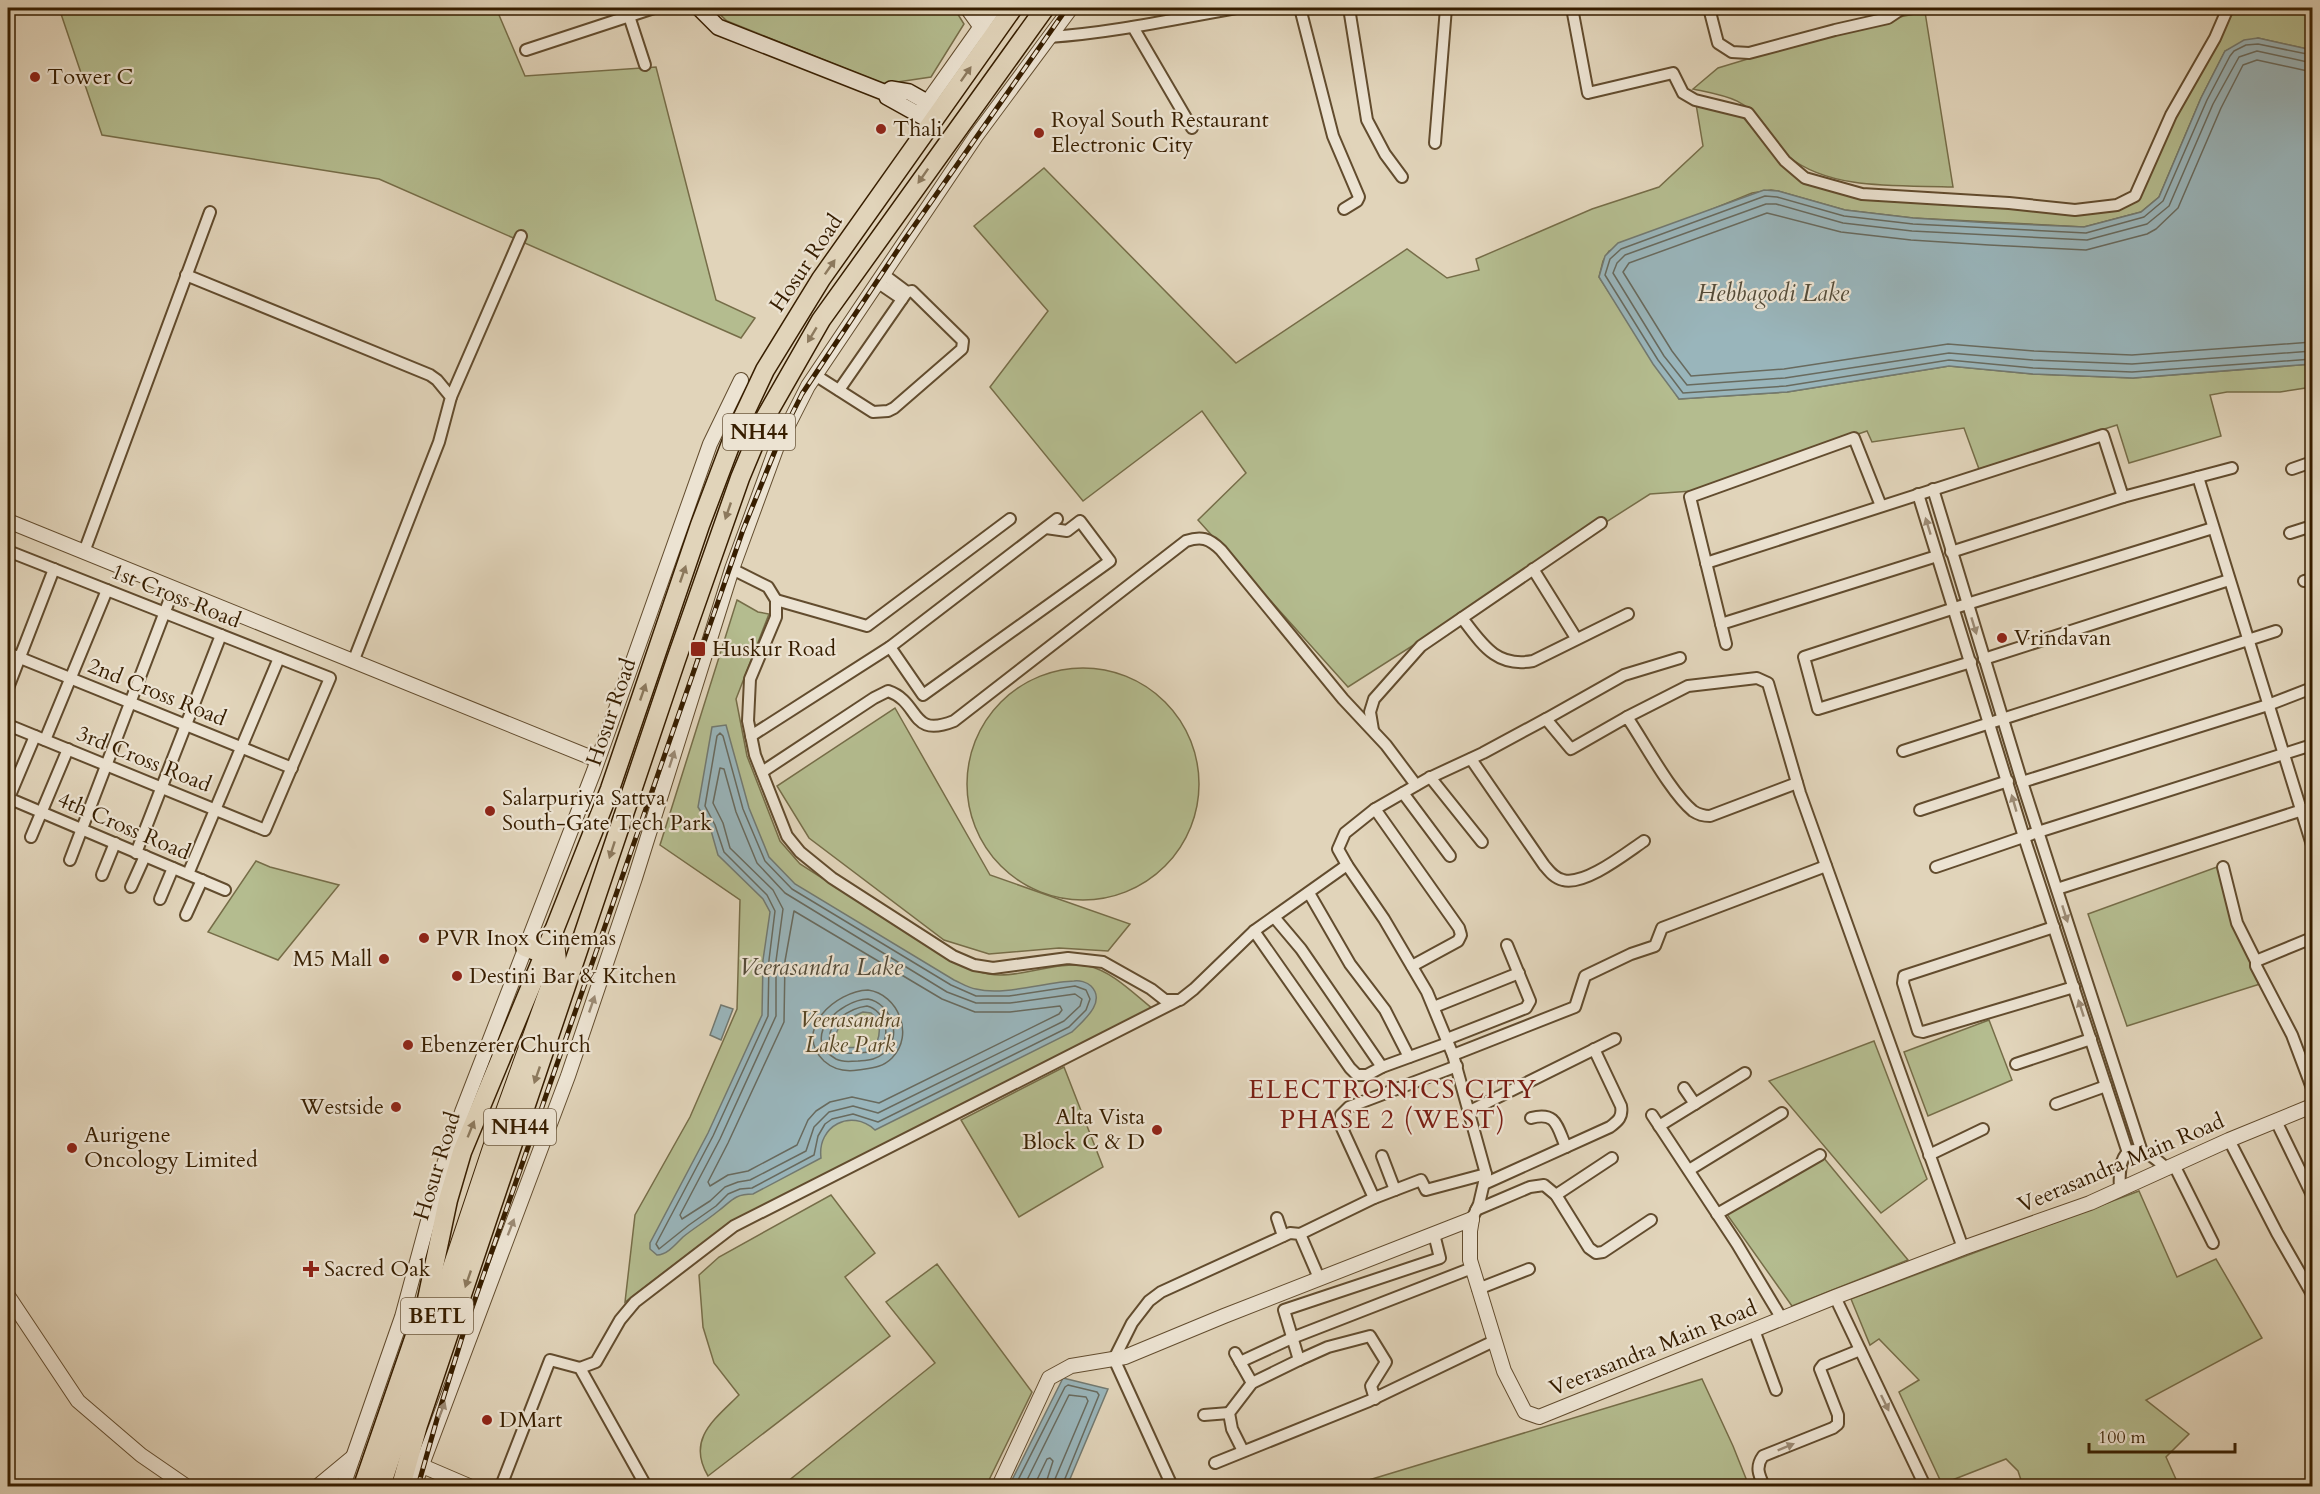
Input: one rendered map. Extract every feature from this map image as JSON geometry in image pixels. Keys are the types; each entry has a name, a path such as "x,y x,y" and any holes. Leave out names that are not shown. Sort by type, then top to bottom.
{"highway":[{"name":"Hosur Road","path":"363,1486 426,1304 448,1200 462,1152 553,933 618,767 749,383 985,33 1013,8"},
{"name":"Hosur Road","path":"401,1486 415,1462 418,1425 638,775 740,478 770,409 821,320 1045,8"},
{"path":"618,767 638,775"},
{"name":"BETL","path":"380,1486 494,1144 557,970 553,933"},
{"path":"525,946 544,954"}],"main road":[{"path":"699,8 718,27 886,93 891,89 903,90 930,112"}],"street":[{"path":"526,50 654,8"},
{"path":"967,8 985,33"},
{"path":"985,33 994,8"},
{"path":"414,1486 415,1462 568,1076 635,878 732,569 776,449 815,375 976,136 1071,8"},
{"path":"1049,37 1133,27 1236,8"},
{"path":"1300,8 1333,136 1359,197 1357,201 1344,208"},
{"path":"1349,8 1367,120 1385,154 1402,177"},
{"path":"1435,143 1446,8"},
{"path":"1572,8 1588,93 1673,73 1683,93 1695,100 1748,113 1785,161 1804,178 1862,194 2008,203 2075,210 2117,205 2134,196 2171,115 2215,38 2228,8"},
{"path":"1709,8 1718,43 1732,52 1749,53 1888,18 1903,8"},
{"path":"628,16 645,65"},
{"path":"1133,27 1192,128"},
{"path":"84,552 210,212"},
{"path":"353,662 439,442 451,397 521,236"},
{"path":"186,275 430,375 451,397"},
{"path":"880,278 904,295"},
{"path":"815,375 873,412 888,411 962,349 963,341 912,291 904,295 839,390"},
{"path":"343,1486 402,1317 453,1135 597,760 710,444 749,383"},
{"path":"1706,563 2103,435 2123,496"},
{"path":"1726,644 1690,497 1854,438 1881,506"},
{"path":"2292,469 2313,462"},
{"path":"1951,552 2123,496 2232,468"},
{"path":"2198,477 2283,754 2307,808 2313,845"},
{"path":"1933,489 2002,720 2141,1149"},
{"path":"1918,494 1991,723 2024,837 2128,1153"},
{"path":"776,600 867,626 1010,519"},
{"path":"751,736 890,647 1057,519"},
{"path":"8,521 597,760"},
{"path":"890,647 923,695 1110,561 1080,521 1067,531 1046,528"},
{"path":"1373,730 1370,712 1374,699 1421,646 1601,523"},
{"path":"2290,533 2313,526"},
{"path":"1971,662 1818,709 1804,657 2213,528"},
{"path":"762,772 888,691 899,695 925,725 938,728 954,721 1186,541 1196,537 1206,538 1221,550 1343,699 1373,730 1416,785"},
{"name":"1st Cross Road","path":"8,550 330,678 292,768"},
{"path":"1721,624 1937,556"},
{"path":"8,688 54,569"},
{"path":"732,569 768,587 776,600 776,617 750,679 748,721 755,755 771,801 787,836 800,852 832,878 953,956 974,965 993,968 1068,958 1103,962 1151,989 1165,1000 1180,1000"},
{"path":"1533,569 1576,638"},
{"path":"1984,658 2229,580"},
{"path":"70,860 174,588"},
{"path":"8,799 70,678 107,590"},
{"path":"1462,618 1492,653 1508,662 1520,664 1533,661 1628,614"},
{"path":"1903,751 2276,631"},
{"path":"131,887 162,788 221,635"},
{"name":"2nd Cross Road","path":"8,653 292,768"},
{"path":"188,874 279,658"},
{"path":"1485,1179 1457,1066 1434,1007 1384,919 1347,866 1338,849 1345,833 1376,810 1430,777 1471,759 1624,675 1680,658"},
{"path":"1546,719 1571,749 1688,686 1757,678 1768,683 1797,783 1963,1248"},
{"path":"2022,782 2268,705 2313,688"},
{"path":"1627,717 1677,793 1692,810 1702,816 1710,816 1797,783"},
{"name":"3rd Cross Road","path":"8,725 265,830 292,768"},
{"path":"1936,867 2038,832 2313,745"},
{"path":"31,837 68,749"},
{"path":"1471,759 1544,865 1554,876 1563,881 1576,880 1597,872 1644,841"},
{"path":"1430,777 1482,842"},
{"path":"1920,810 2008,782"},
{"path":"1403,793 1449,856"},
{"name":"4th Cross Road","path":"8,799 225,890"},
{"path":"2057,889 2307,808"},
{"path":"1376,810 1459,928 1461,935 1458,941 1412,966"},
{"path":"102,875 115,843"},
{"path":"501,1486 550,1360 580,1368 596,1362 620,1320 635,1302 735,1226 1180,1000 1254,931 1347,866"},
{"path":"1453,1054 1575,1007 1585,976 1631,954 1655,946 1662,928 1826,866"},
{"path":"2223,867 2237,923 2256,961 2256,966 2292,1035 2313,1088"},
{"path":"160,899 173,868"},
{"path":"186,915 202,880"},
{"path":"1309,893 1350,964 1385,1010 1409,1057"},
{"path":"1274,917 1301,949 1382,1067"},
{"path":"2054,927 1904,976 1903,983 1918,1031 1923,1032 2073,987"},
{"path":"1254,931 1350,1068 1362,1076 1526,1008 1530,1000 1507,945"},
{"path":"2256,961 2313,938"},
{"path":"1434,1007 1519,973"},
{"path":"1470,1111 1615,1039"},
{"path":"2016,1064 2091,1039"},
{"path":"1114,1359 1132,1323 1149,1301 1161,1292 1283,1236 1290,1233 1300,1234 1374,1198 1421,1180 1426,1190 1485,1179 1610,1127 1619,1120 1622,1113 1594,1049"},
{"path":"1374,1198 1341,1126 1341,1115 1349,1107 1457,1066"},
{"path":"1659,1126 1745,1073"},
{"path":"1684,1088 1695,1104"},
{"path":"2056,1104 2108,1090 2122,1090"},
{"name":"Veerasandra Main Road","path":"1485,1179 1474,1215 1470,1250 1472,1269 1504,1371 1525,1412 1539,1417 1835,1297 2090,1203 2229,1140 2313,1107"},
{"path":"1689,1170 1782,1113"},
{"path":"1652,1115 1782,1319"},
{"path":"1531,1118 1549,1116 1566,1147"},
{"path":"2276,1121 2313,1195"},
{"path":"1929,1155 1983,1129"},
{"path":"2229,1140 2277,1233 2313,1294"},
{"path":"2120,1190 2121,1164 2128,1153 2141,1149 2171,1167 2213,1243"},
{"path":"1717,1214 1820,1155"},
{"path":"1382,1156 1395,1190"},
{"path":"1556,1195 1612,1158"},
{"path":"999,1486 1049,1378 1071,1366 1125,1357 1434,1234 1537,1185 1544,1185 1556,1195 1589,1248 1596,1253 1603,1252 1651,1220"},
{"path":"1277,1218 1283,1236"},
{"path":"1300,1234 1319,1278"},
{"path":"1299,1360 1284,1310 1440,1258 1434,1234"},
{"path":"1252,1383 1237,1357 1472,1269"},
{"path":"1478,1289 1528,1269"},
{"path":"8,1296 78,1401 141,1455 186,1486"},
{"path":"1835,1297 1925,1486"},
{"path":"1754,1330 1776,1390"},
{"path":"1204,1415 1229,1413 1252,1383 1328,1347 1370,1336 1386,1362 1371,1386 1375,1399"},
{"path":"1215,1463 1375,1399 1494,1341"},
{"path":"1764,1486 1757,1471 1758,1462 1763,1456 1838,1424 1838,1415 1820,1369 1823,1365 1860,1350"},
{"path":"1114,1359 1172,1486"},
{"path":"580,1368 646,1486"},
{"path":"1229,1413 1232,1429 1243,1452"},
{"path":"318,1486 353,1457"},
{"path":"415,1462 469,1486"}],"green space":[{"path":"59,8 496,8 525,76 656,67 716,300 755,318 741,338 379,179 102,135"},
{"path":"713,8 954,8 964,24 931,77 884,84 727,21"},
{"path":"2233,8 2312,8 2312,50 2258,38 2225,51 2201,98 2159,197 2141,212 2084,227 1913,218 1845,210 1771,190 1752,193 1609,251 1603,261 1599,277 1679,399 1787,392 1949,366 2033,374 2133,378 2312,364 2312,387 2280,392 2227,392 2210,395 2221,436 2129,463 2117,425 1979,469 1964,428 1872,442 1867,431 1692,491 1650,494 1348,687 1198,520 1246,473 1202,411 1083,501 990,387 1048,311 974,226 1044,168 1236,363 1407,249 1447,278 1479,270 1476,259 1592,209 1659,187 1703,146 1696,104 1740,114 1796,176 1821,188 2085,214 2139,198 2171,124"},
{"path":"1925,12 1953,187 1890,186 1825,176 1806,168 1786,154 1759,118 1743,104 1693,89 1718,68 1863,24"},
{"name":"Veerasandra Lake","path":"737,600 758,612 769,614 736,699 747,756 780,841 800,864 952,961 964,966 1000,975 1066,965 1088,966 1114,978 1153,1009 700,1245 625,1302 635,1215 690,1117 737,1009 740,900 660,845"},
{"path":"1083,668 1106,670 1127,677 1138,682 1165,702 1185,729 1190,740 1197,761 1199,784 1197,807 1190,828 1185,839 1165,866 1138,886 1127,891 1106,898 1083,900 1060,898 1039,891 1028,886 1001,866 981,839 976,828 969,807 967,784 969,761 976,740 981,729 1001,702 1028,682 1039,677 1060,670"},
{"path":"895,708 990,875 1130,924 1108,951 1059,948 989,954 944,940 809,838 777,786"},
{"path":"256,861 270,867 339,885 278,960 208,932"},
{"path":"2217,867 2233,924 2260,984 2127,1026 2088,914"},
{"path":"1989,1020 2012,1080 1928,1116 1904,1052"},
{"path":"1874,1041 1927,1179 1881,1213 1769,1081"},
{"path":"1064,1067 1103,1167 1019,1217 961,1120"},
{"path":"1823,1157 1908,1260 1792,1306 1726,1213"},
{"path":"2139,1191 2177,1277 2216,1259 2262,1338 2146,1400 2189,1434 2166,1457 2179,1486 2023,1486 2018,1471 2006,1459 1942,1484 1899,1392 1919,1380 1879,1339 1870,1345 1851,1299"},
{"path":"831,1195 875,1253 845,1277 890,1336 708,1476 700,1451 702,1440 713,1421 739,1395 714,1363 703,1327 699,1275 719,1257"},
{"path":"937,1264 1032,1392 986,1486 782,1486 935,1363 886,1302"},
{"path":"1702,1379 1749,1486 1349,1486"}],"water":[{"name":"Hebbagodi Lake","path":"2258,38 2312,50 2312,364 2133,378 2033,374 1949,366 1787,392 1679,399 1653,364 1599,277 1605,256 1618,243 1764,190 1778,191 1845,210 1913,218 1991,223 2084,227 2141,212 2159,197 2201,98 2225,51 2244,40"},
{"name":"Veerasandra Lake","path":"726,725 749,808 769,857 795,884 970,988 999,991 1078,981 1091,986 1096,998 1092,1011 1072,1032 875,1130 856,1121 838,1124 824,1137 821,1158 753,1194 741,1195 733,1199 668,1251 657,1255 650,1249 650,1243 708,1133 762,1015 763,960 770,912 763,899 718,855 710,827 698,807 712,727","holes":["863,1012 871,1013 877,1019 879,1026 877,1042 872,1045 848,1048 835,1040 844,1022"]},
{"path":"721,1005 733,1009 721,1040 710,1035"},
{"path":"1063,1378 1108,1389 1067,1486 1009,1486"}],"railway":[{"path":"418,1486 464,1331 743,530 781,436 802,394 905,239 1067,8"}],"place":[{"name":"Tower C","path":"35,77"},
{"name":"Thali","path":"881,129"},
{"name":"Royal South Restaurant Electronic City","path":"1039,133"},
{"name":"Vrindavan","path":"2002,638"},
{"name":"Huskur Road","path":"698,649"},
{"name":"Salarpuriya Sattva South-Gate Tech Park","path":"490,811"},
{"name":"PVR Inox Cinemas","path":"424,938"},
{"name":"M5 Mall","path":"384,959"},
{"name":"Destini Bar & Kitchen","path":"457,976"},
{"name":"Ebenzerer Church","path":"408,1045"},
{"name":"Westside","path":"396,1107"},
{"name":"Alta Vista Block C & D","path":"1157,1130"},
{"name":"Aurigene Oncology Limited","path":"72,1148"},
{"name":"Sacred Oak","path":"311,1269"},
{"name":"DMart","path":"487,1420"}],"district":[{"name":"ELECTRONICS CITY PHASE 2 (WEST)","path":"1393,1104"}],"park label":[{"name":"Veerasandra Lake Park","path":"850,1032"}]}
